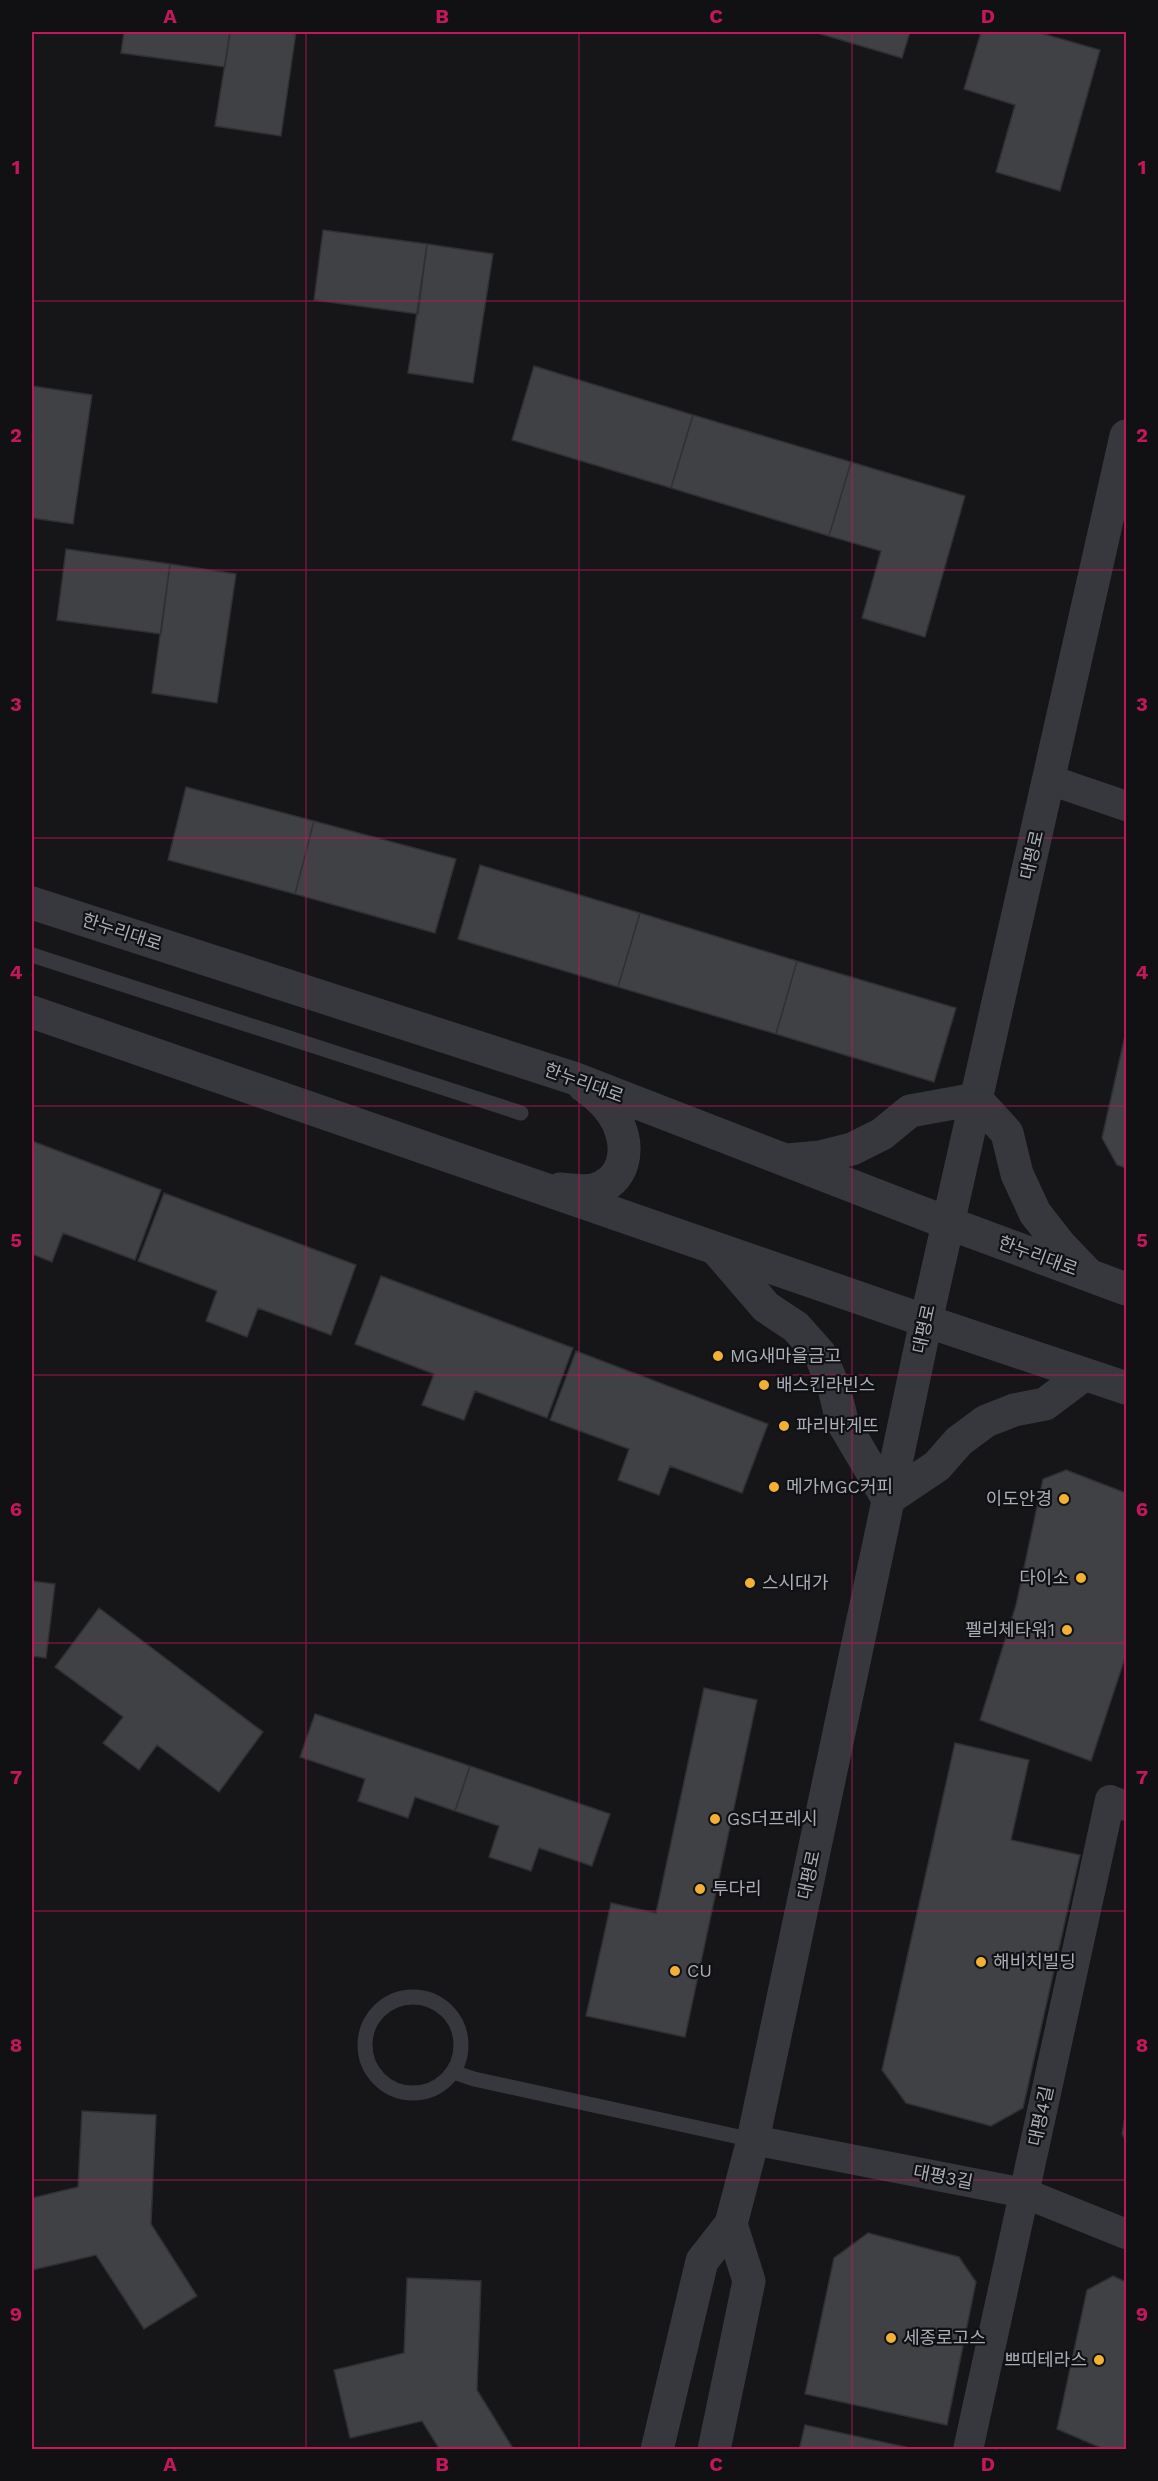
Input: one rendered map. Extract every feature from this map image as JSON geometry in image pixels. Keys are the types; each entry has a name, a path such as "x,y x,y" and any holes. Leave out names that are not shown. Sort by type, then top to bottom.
{"street":[{"name":"대평로","path":"731,2224 753,2140 926,1321 1126,436"},
{"path":"1050,780 1126,806"},
{"name":"한누리대로","path":"32,903 573,1078 1126,1289"},
{"path":"32,1012 1126,1388"},
{"path":"546,1189 591,1191 610,1183 621,1169 625,1148 617,1122 598,1096 573,1078"},
{"path":"786,1160 820,1157 852,1149 882,1134 910,1111 976,1099 1007,1133 1017,1174 1035,1213 1060,1245 1089,1275"},
{"path":"714,1247 766,1307 796,1327 820,1354 834,1388 842,1421 888,1498 938,1466 959,1441 986,1421 1014,1410 1045,1404 1085,1374"},
{"name":"대평4길","path":"968,2450 1110,1800 1126,1806"},
{"name":"대평3길","path":"753,2140 1024,2193 1126,2234"},
{"path":"657,2450 702,2261 731,2224"},
{"path":"714,2450 749,2281 731,2224"}],"lane":[{"path":"32,955 521,1113"},
{"path":"408,1997 424,1998 439,2005 450,2015 458,2028 461,2043 459,2058 453,2072 443,2083 429,2090 415,2093 400,2091 385,2084 373,2072 366,2057 364,2041 369,2025 378,2011 391,2001 408,1997"},
{"path":"453,2072 474,2079 753,2140"}],"building":[{"path":"124,32 230,32 225,67 121,53"},
{"path":"230,32 296,32 281,136 215,126"},
{"path":"814,32 910,32 902,58"},
{"path":"981,32 1037,32 1100,50 1060,191 996,172 1015,105 964,89"},
{"path":"323,230 427,244 418,314 314,300"},
{"path":"427,244 493,254 473,383 408,373"},
{"path":"534,366 693,415 671,488 512,440"},
{"path":"32,386 92,395 73,524 32,518"},
{"path":"693,415 851,462 829,536 671,488"},
{"path":"851,462 965,496 925,637 862,618 881,551 829,536"},
{"path":"66,549 170,564 161,634 57,620"},
{"path":"170,564 236,574 217,703 152,693"},
{"path":"186,787 314,821 295,894 168,860"},
{"path":"314,821 456,859 435,933 295,894"},
{"path":"480,865 640,913 618,987 458,939"},
{"path":"640,913 797,961 776,1034 618,987"},
{"path":"797,961 956,1008 934,1082 776,1034"},
{"path":"1126,1031 1126,1168 1117,1165 1102,1138"},
{"path":"32,1141 161,1190 135,1260 63,1233 52,1262 32,1254"},
{"path":"164,1193 356,1265 331,1335 258,1308 247,1337 206,1321 217,1291 138,1261"},
{"path":"381,1276 573,1348 547,1418 475,1391 464,1420 422,1405 434,1374 355,1344"},
{"path":"576,1351 768,1424 742,1493 670,1466 659,1495 618,1480 629,1449 550,1420"},
{"name":"펠리체타워1","path":"1066,1470 1126,1493 1126,1655 1091,1761 980,1720 1016,1605 1043,1479"},
{"path":"32,1581 55,1584 46,1658 32,1656"},
{"path":"99,1608 263,1732 219,1792 157,1745 139,1770 103,1743 123,1717 55,1667"},
{"path":"704,1688 757,1700 685,2037 586,2016 611,1903 656,1913"},
{"path":"315,1714 470,1766 455,1811 415,1797 408,1818 358,1801 365,1779 300,1757"},
{"name":"해비치빌딩","path":"955,1743 1029,1760 1011,1840 1080,1855 1023,2108 991,2126 906,2103 882,2070"},
{"path":"470,1766 610,1814 592,1866 539,1848 531,1871 489,1857 499,1826 455,1811"},
{"path":"1126,2110 1126,2141 1122,2134"},
{"path":"82,2111 156,2115 151,2224 197,2296 144,2329 96,2255 32,2270 32,2198 78,2187"},
{"name":"세종로고스","path":"868,2233 959,2257 976,2282 947,2425 805,2394 834,2258"},
{"name":"쁘띠테라스","path":"1113,2276 1126,2282 1125,2450 1106,2450 1057,2429 1087,2290"},
{"path":"407,2278 481,2281 477,2390 514,2450 440,2450 422,2421 350,2438 334,2370 404,2353"},
{"path":"805,2425 919,2450 799,2450"}],"place":[{"name":"MG새마을금고","path":"718,1356"},
{"name":"배스킨라빈스","path":"764,1385"},
{"name":"파리바게뜨","path":"784,1426"},
{"name":"메가MGC커피","path":"774,1487"},
{"name":"이도안경","path":"1064,1499"},
{"name":"다이소","path":"1081,1578"},
{"name":"스시대가","path":"750,1583"},
{"name":"펠리체타워1","path":"1067,1630"},
{"name":"GS더프레시","path":"715,1819"},
{"name":"투다리","path":"700,1889"},
{"name":"해비치빌딩","path":"981,1962"},
{"name":"CU","path":"675,1971"},
{"name":"세종로고스","path":"891,2338"},
{"name":"쁘띠테라스","path":"1099,2360"}]}
